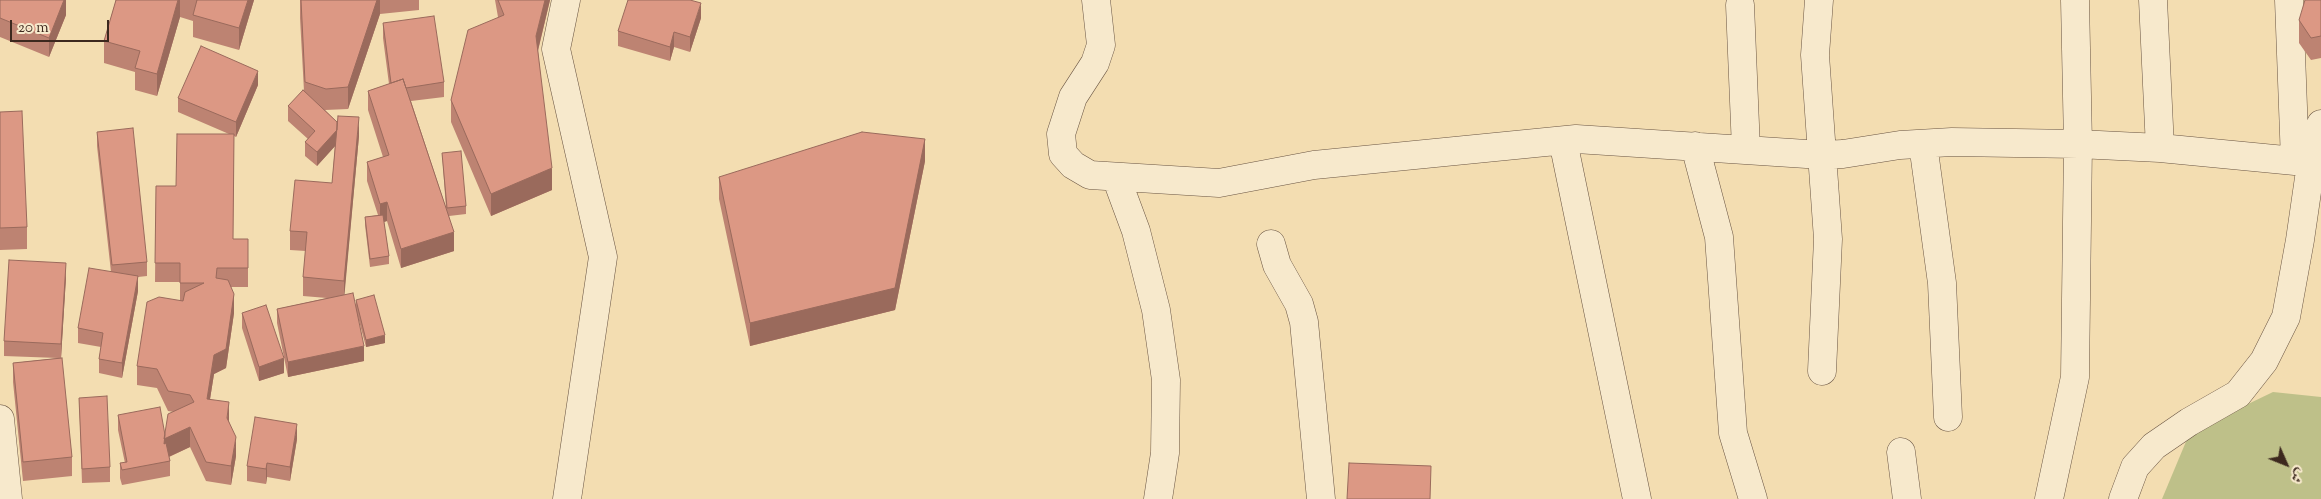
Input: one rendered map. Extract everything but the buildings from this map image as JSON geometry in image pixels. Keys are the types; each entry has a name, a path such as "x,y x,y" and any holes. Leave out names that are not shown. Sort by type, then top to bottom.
{"street":[{"path":"566,0 556,49 603,257 567,499"},
{"path":"1096,0 1101,45 1096,63 1073,98 1061,134 1063,154 1073,165 1090,175 1219,182 1314,165 1576,139 1822,155 1923,144 2078,144 2160,148 2303,163"},
{"path":"1819,0 1814,55 1828,239 1822,371"},
{"path":"2049,499 2075,377 2078,144 2075,0"},
{"path":"2153,0 2160,148"},
{"path":"2123,499 2135,468 2154,446 2189,422 2238,394 2264,361 2286,317 2300,240 2303,163 2289,0"},
{"path":"1740,5 1746,149"},
{"path":"2303,163 2321,124"},
{"path":"1563,141 1637,499"},
{"path":"1923,144 1942,283 1948,417"},
{"path":"1695,146 1719,237 1733,433 1753,499"},
{"path":"1116,177 1136,231 1156,310 1166,380 1165,453 1158,499"},
{"path":"1271,244 1277,264 1299,304 1304,322 1321,499"},
{"path":"0,419 8,499"},
{"path":"1901,452 1907,499"}],"green space":[{"path":"2273,392 2321,397 2321,499 2162,499 2190,432"}]}
